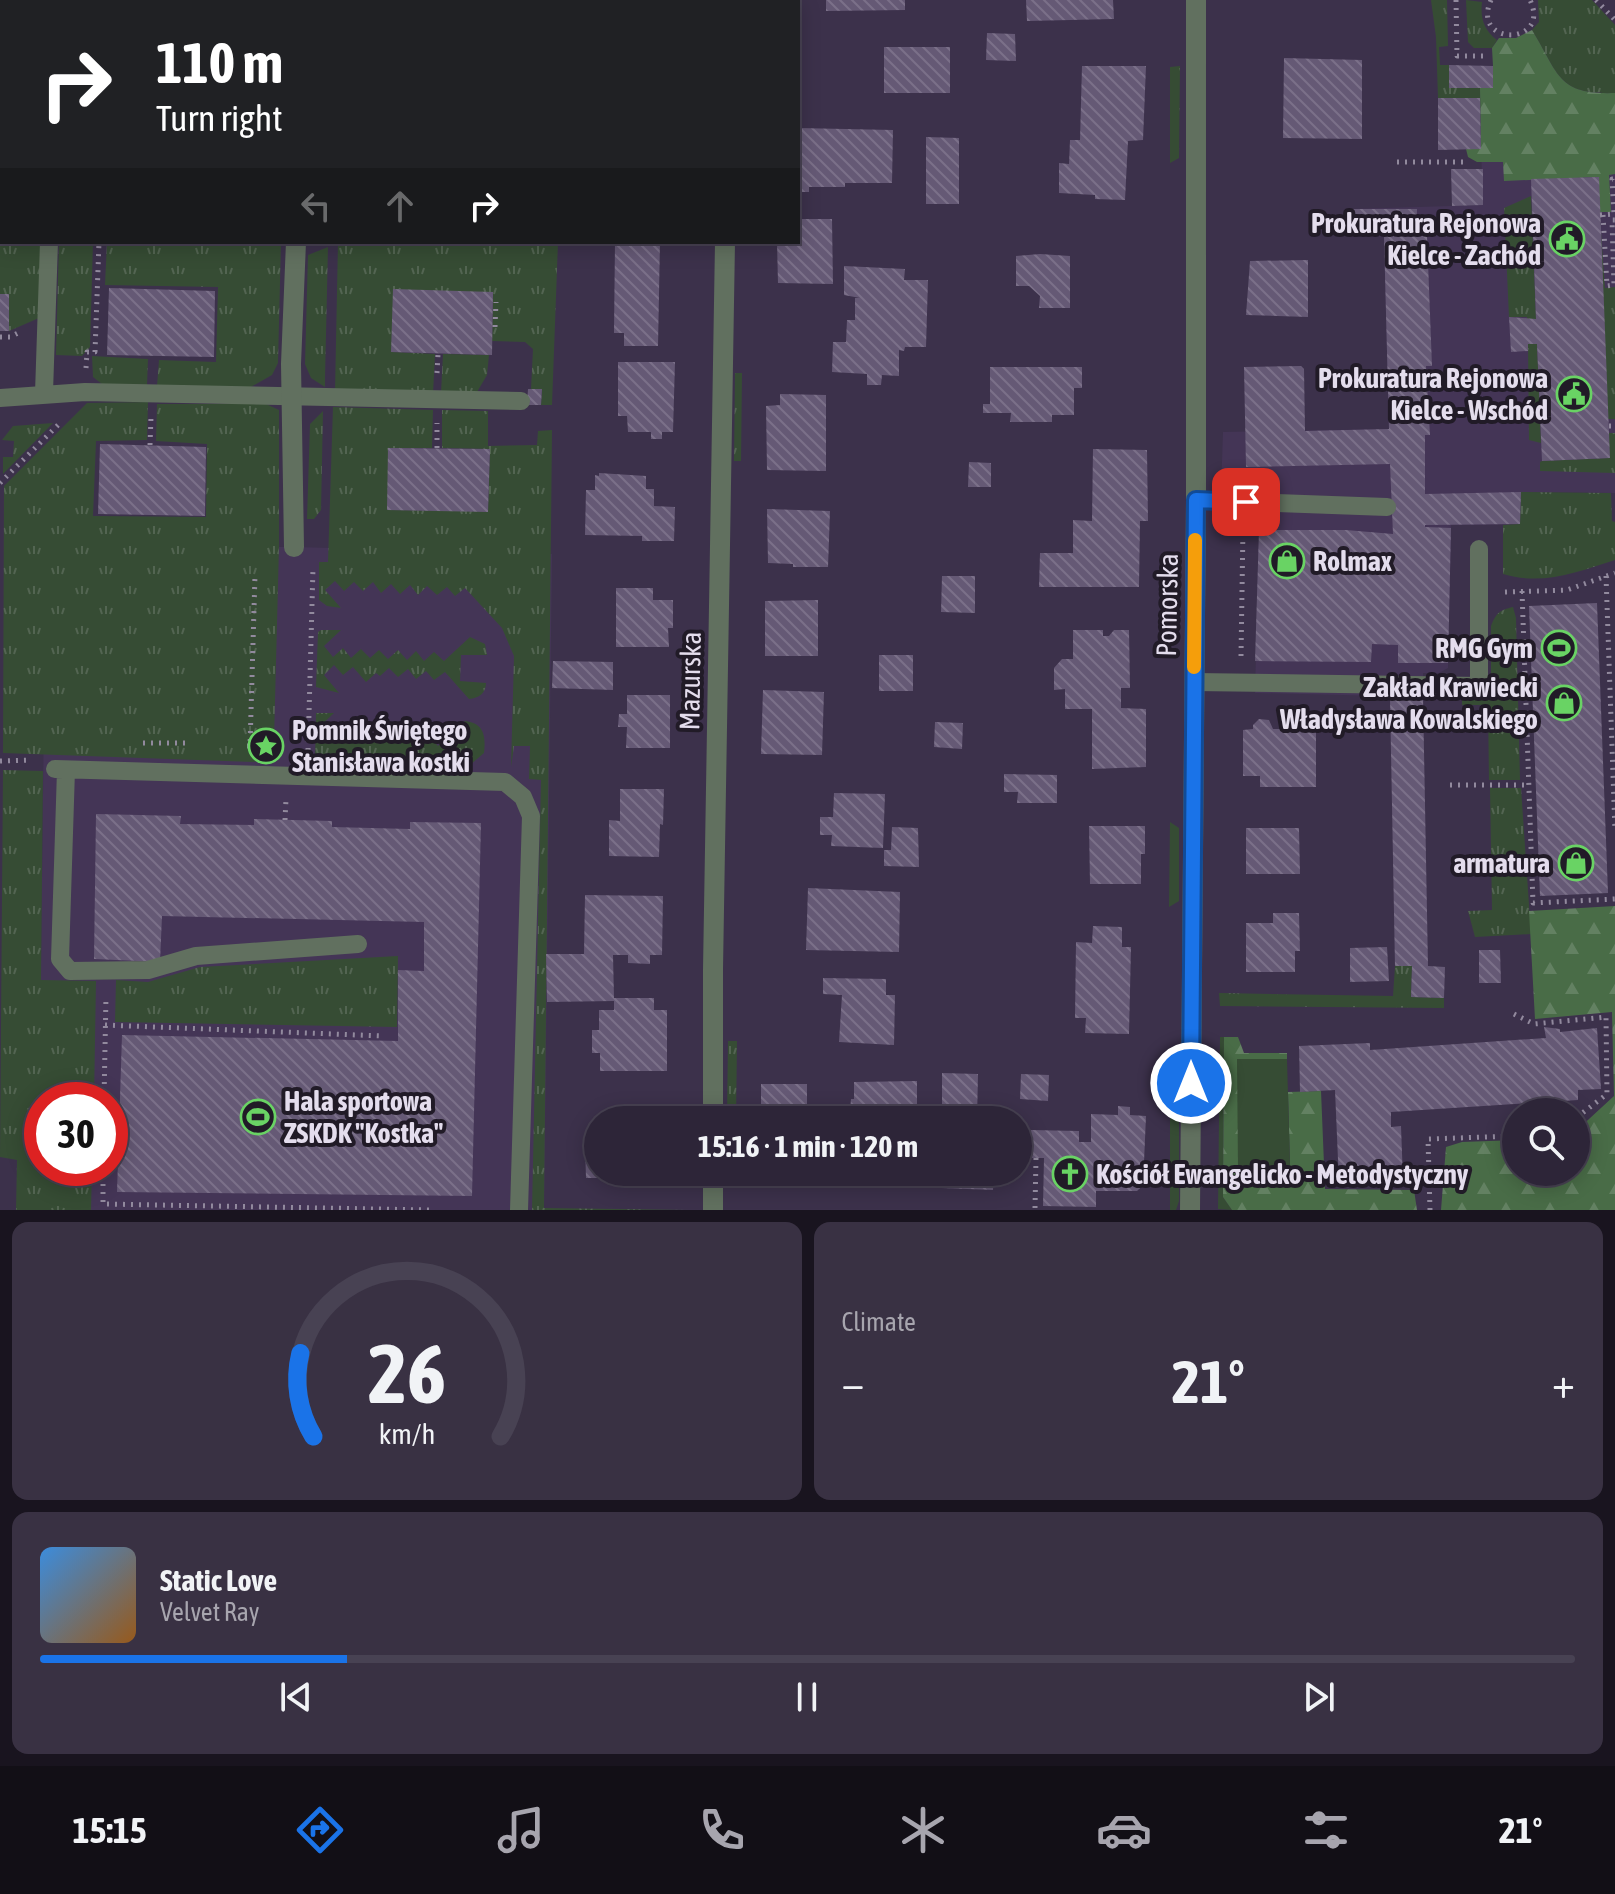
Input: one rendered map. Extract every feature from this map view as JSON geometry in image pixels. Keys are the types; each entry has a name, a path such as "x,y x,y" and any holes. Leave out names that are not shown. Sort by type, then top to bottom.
{"street":[{"name":"Pomorska","path":"1190,1210 1196,500 1196,0"},
{"path":"294,547 291,364 296,244"},
{"name":"Mazurska","path":"713,1106 725,244"},
{"path":"713,1186 713,1210"}],"lane":[{"path":"44,393 49,244"},
{"path":"0,398 85,392 521,401"},
{"path":"1196,500 1387,507"},
{"path":"1194,682 1479,686 1479,549"},
{"path":"358,944 196,956 148,970 70,971 60,959 55,766 127,772 505,782 523,797 531,816 519,1210"}],"path":[{"path":"1456,0 1457,56 1485,56"},
{"path":"1489,1 1487,13 1493,28 1502,34 1514,36 1524,32 1531,23 1534,13 1530,0"},
{"path":"1596,0 1615,20"},
{"path":"1397,162 1463,162"},
{"path":"1615,179 1612,179 1614,214 1602,215 1607,286 1614,285 1612,220 1615,220"},
{"path":"85,392 87,352 95,352 99,244"},
{"path":"495,327 496,302"},
{"path":"0,337 10,337"},
{"path":"0,483 48,436"},
{"path":"308,778 313,558"},
{"path":"1480,593 1567,590 1615,573"},
{"path":"236,746 250,746 255,575"},
{"path":"1606,576 1615,831"},
{"path":"1522,591 1533,903 1615,899"},
{"path":"127,772 131,752 139,743 194,743"},
{"path":"0,761 55,766"},
{"path":"1450,785 1529,785"},
{"path":"1514,1014 1534,1024 1606,1017 1607,1094 1590,1107"},
{"path":"104,1082 105,1025 383,1036"},
{"path":"1430,1210 1428,1139 1502,1136"},
{"path":"1035,1208 1036,1158"},
{"path":"103,1186 102,1207 431,1210"}],"shaded area":[{"path":"1615,148 1615,493 1521,492 1520,524 1451,525 1448,668 1439,673 1423,673 1423,697 1255,693 1259,530 1221,490 1223,432 1389,429 1384,237 1352,236 1352,209 1483,205 1481,149"},
{"path":"46,546 294,547 552,554 544,1210 38,1210 38,1186 128,1186 128,1082 40,1082"}],"green space":[{"path":"1431,0 1447,0 1448,46 1439,47 1440,65 1449,65 1449,88 1480,88 1480,98 1438,98"},
{"path":"1466,0 1482,2 1484,23 1497,40 1492,48 1474,48 1468,42"},
{"path":"1538,0 1592,0 1615,25 1615,93 1581,90 1562,79 1532,30 1539,22"},
{"path":"1532,30 1555,70 1570,86 1596,93 1615,93 1615,174 1609,175 1611,212 1600,212 1598,177 1504,181 1503,162 1477,162 1468,157 1466,149 1481,149 1480,88 1493,66 1492,48 1499,38 1516,38"},
{"path":"1180,66 1179,158 1170,163 1170,67"},
{"path":"1531,196 1536,319 1527,320 1527,317 1509,317 1504,208"},
{"path":"1600,218 1605,288 1615,287 1615,419 1608,419"},
{"path":"0,244 41,244 39,318 9,331 9,294 0,294"},
{"path":"59,244 93,244 90,347 82,356 56,355"},
{"path":"107,244 281,244 278,363 272,375 249,388 157,386 159,360 216,362 218,287 105,285"},
{"path":"338,244 558,244 552,405 541,405 542,390 531,389 533,349 525,342 492,341 493,292 392,352 435,354 433,394 335,392"},
{"path":"328,247 325,387 311,378 305,364 308,255"},
{"path":"1528,344 1537,344 1541,443 1529,440"},
{"path":"443,354 489,355 487,375 477,392 441,393"},
{"path":"92,356 148,359 147,385 102,384 93,377"},
{"path":"735,373 742,373 741,461 734,461"},
{"path":"148,402 147,440 96,441 93,516 206,517 207,444 156,441 157,404 266,404 279,410 274,740 261,744 261,750 270,754 265,760 253,762 3,753 4,486 87,403"},
{"path":"333,407 433,410 432,448 388,448 388,510 488,511 490,449 442,448 442,410 488,411 488,446 537,445 538,431 552,430 544,1208 688,1210 532,1210 541,780 529,779 530,746 514,746 511,767 514,656 502,628 465,588 455,596 447,587 437,595 427,586 418,595 410,585 400,594 391,584 381,593 373,582 363,591 354,582 344,591 335,581 325,590 341,608 327,606 319,600 319,562 328,562"},
{"path":"323,411 321,510 314,519 307,519 310,424"},
{"path":"53,423 3,474 3,457 13,457 14,441 2,440 13,426"},
{"path":"1609,433 1615,433 1615,473 1540,471 1542,461 1609,458"},
{"path":"1521,492 1611,493 1615,560 1546,578 1503,574 1503,525 1520,524"},
{"path":"1513,607 1516,618 1520,780 1489,780 1488,705 1462,705 1462,695 1491,695 1491,626 1499,613"},
{"path":"341,630 324,646 333,657 343,648 351,658 361,649 370,658 379,650 388,659 398,650 407,660 416,651 424,661 434,652 444,661 470,637 485,644 487,655 461,655 460,681 486,683 485,690 469,699 445,672 434,680 426,671 416,679 408,669 398,677 389,668 380,676 376,673 366,682 353,667 343,675 334,665 324,675 339,693 316,687 318,632"},
{"path":"316,713 334,713 317,729 326,739 336,731 344,740 354,732 363,741 373,733 382,743 391,734 400,744 410,736 418,745 429,736 438,746 465,721 471,722 482,731 484,753 470,765 315,760"},
{"path":"3,770 43,771 41,980 96,981 94,1082 24,1082 24,1186 92,1186 91,1210 16,1210 17,1160 0,1157"},
{"path":"1490,788 1521,788 1531,934 1475,937 1468,911 1492,910"},
{"path":"1170,822 1179,828 1179,901 1169,907"},
{"path":"1615,906 1615,1210 1441,1210 1446,1147 1462,1142 1502,1141 1502,1186 1590,1186 1590,1118 1614,1096 1612,1012 1535,1019 1529,911"},
{"path":"398,956 397,1027 115,1022 116,980 148,982 200,967"},
{"path":"1395,966 1412,966 1411,997 1444,998 1444,1008 1220,1006 1219,993 1393,996"},
{"path":"1220,1037 1224,1037 1223,1197 1232,1210 1218,1209"},
{"path":"1224,1037 1238,1037 1244,1053 1287,1053 1287,1059 1237,1059 1290,1166 1288,1092 1321,1091 1325,1189 1414,1190 1417,1210 1232,1210 1223,1197"},
{"path":"728,1041 737,1041 736,1106 727,1106"},
{"path":"1237,1059 1287,1059 1290,1166 1238,1167"},
{"path":"1170,1076 1179,1076 1179,1201 1176,1210 1170,1210"}],"building":[{"path":"826,0 905,0 905,10 826,11"},
{"path":"1026,0 1113,0 1114,19 1027,21"},
{"path":"987,33 1015,34 1016,61 986,60"},
{"path":"884,47 950,47 950,93 884,93"},
{"path":"1284,58 1362,60 1362,139 1283,138"},
{"path":"1449,65 1493,66 1493,88 1449,88"},
{"path":"1082,66 1146,66 1143,140 1128,141 1125,200 1059,193 1059,163 1069,164 1070,140 1080,140"},
{"path":"1438,98 1480,98 1481,149 1438,150"},
{"path":"800,128 893,130 892,183 845,183 845,187 809,187 809,192 800,192"},
{"path":"926,137 959,138 959,204 926,204"},
{"path":"1451,169 1483,169 1483,205 1452,206"},
{"path":"1599,177 1610,458 1542,461 1537,344 1528,344 1528,351 1511,352 1509,317 1536,319 1531,179"},
{"path":"1352,209 1417,209 1416,236 1427,236 1432,366 1426,366 1430,435 1425,435 1425,494 1521,492 1520,524 1425,525 1451,528 1448,663 1398,663 1398,645 1372,644 1371,662 1255,661 1259,530 1346,530 1393,534 1390,464 1246,467 1244,367 1301,366 1304,369 1305,431 1389,429 1384,236 1352,236"},
{"path":"800,219 832,219 833,284 778,283 777,244 800,244"},
{"path":"615,244 660,244 658,346 624,346 624,333 614,333"},
{"path":"1016,256 1070,256 1070,308 1039,308 1040,296 1029,286 1016,286"},
{"path":"1308,260 1308,317 1246,315 1250,261"},
{"path":"844,266 905,269 904,280 928,280 926,347 899,350 899,376 882,375 881,385 867,385 867,374 832,372 833,342 846,342 847,320 855,320 855,298 860,298 844,295"},
{"path":"109,288 215,291 214,357 107,355"},
{"path":"393,289 493,292 492,355 391,352"},
{"path":"0,294 9,294 9,331 0,331"},
{"path":"618,362 675,362 673,432 662,432 662,439 651,439 651,432 628,432 627,416 618,416"},
{"path":"990,367 1082,367 1082,388 1074,388 1074,415 1052,415 1052,422 1010,422 1011,413 983,413 983,404 990,404"},
{"path":"528,389 542,389 541,405 527,405"},
{"path":"780,394 826,395 826,471 767,470 766,406 780,405"},
{"path":"100,444 206,447 205,516 98,514"},
{"path":"388,448 490,449 488,512 387,510"},
{"path":"1093,449 1147,450 1148,521 1140,521 1139,587 1039,587 1040,553 1073,553 1073,520 1092,521"},
{"path":"969,462 991,463 991,487 968,487"},
{"path":"599,473 646,476 646,489 654,489 654,506 675,507 674,541 642,541 642,536 585,535 586,490 595,490 595,475 599,476"},
{"path":"767,509 830,511 828,567 768,563"},
{"path":"942,576 975,576 975,613 941,612"},
{"path":"616,588 653,588 653,600 673,600 673,628 668,628 669,647 616,647"},
{"path":"818,600 818,656 765,656 765,601"},
{"path":"1597,603 1608,893 1540,896 1529,606"},
{"path":"1073,630 1103,630 1103,636 1109,636 1114,630 1129,630 1130,688 1121,688 1121,708 1146,709 1146,767 1092,769 1092,709 1065,709 1065,689 1054,690 1054,668 1062,659 1073,659"},
{"path":"879,655 913,655 913,691 879,691"},
{"path":"553,661 613,662 613,690 552,688"},
{"path":"763,690 824,692 822,755 761,754"},
{"path":"627,695 670,695 670,748 626,748 627,727 618,727 619,714 627,714"},
{"path":"1423,697 1428,966 1445,967 1444,998 1411,997 1412,966 1395,966 1390,698"},
{"path":"1259,719 1269,720 1273,729 1281,729 1281,719 1316,719 1316,787 1260,787 1260,776 1243,776 1243,730 1253,729"},
{"path":"935,722 963,723 962,749 934,747"},
{"path":"1004,774 1057,775 1057,803 1017,803 1018,792 1004,792"},
{"path":"620,789 664,789 659,857 609,856 609,820 620,821"},
{"path":"834,793 885,794 883,848 831,846 832,835 820,835 820,817 833,817"},
{"path":"96,814 181,816 180,824 254,825 254,819 332,821 332,827 410,829 410,822 481,823 472,1196 117,1192 117,1186 128,1186 128,1082 121,1082 122,1035 398,1041 398,970 424,971 424,922 162,916 160,962 94,959"},
{"path":"1089,826 1145,826 1141,884 1090,884"},
{"path":"892,827 918,828 919,867 884,866 884,850 891,850"},
{"path":"1246,828 1299,828 1300,874 1246,874"},
{"path":"808,888 900,892 899,952 806,950"},
{"path":"585,895 663,896 662,955 650,955 650,964 628,963 628,955 613,955 614,998 654,998 654,1010 667,1010 667,1071 600,1071 600,1053 592,1053 592,1030 599,1030 599,1010 614,1010 614,1001 547,1002 546,954 584,954"},
{"path":"1273,913 1299,913 1300,951 1295,951 1295,972 1246,972 1246,923 1273,923"},
{"path":"1093,926 1122,927 1122,947 1131,947 1129,1034 1085,1033 1086,1018 1075,1018 1076,942 1092,943"},
{"path":"1387,947 1389,981 1350,982 1350,948"},
{"path":"1479,950 1500,950 1501,983 1479,983"},
{"path":"823,978 886,979 886,995 895,995 894,1045 839,1042 842,995 823,994"},
{"path":"1544,1027 1560,1029 1560,1032 1597,1028 1601,1089 1578,1090 1578,1098 1502,1098 1502,1105 1391,1112 1391,1127 1401,1126 1403,1180 1339,1183 1335,1090 1300,1092 1299,1046 1370,1043 1370,1050 1546,1038"},
{"path":"942,1073 978,1074 977,1106 942,1106"},
{"path":"1021,1074 1049,1075 1048,1101 1020,1099"},
{"path":"917,1081 917,1106 850,1106 851,1099 854,1099 854,1082"},
{"path":"761,1084 807,1084 807,1106 761,1106"},
{"path":"1118,1106 1130,1107 1130,1115 1146,1116 1143,1185 1137,1191 1096,1191 1096,1207 1043,1206 1044,1158 1032,1158 1032,1130 1079,1131 1079,1142 1091,1142 1091,1114 1118,1115"},
{"path":"942,1186 993,1186 993,1190"}],"slow traffic":[{"path":"1194,667 1195,540"}],"place":[{"name":"Prokuratura Rejonowa Kielce - Zachód","path":"1567,239"},
{"name":"Prokuratura Rejonowa Kielce - Wschód","path":"1574,394"},
{"name":"Rolmax","path":"1287,561"},
{"name":"RMG Gym","path":"1559,648"},
{"name":"Zakład Krawiecki Władysława Kowalskiego","path":"1564,703"},
{"name":"Pomnik Świętego Stanisława kostki","path":"266,746"},
{"name":"armatura","path":"1576,863"},
{"name":"Hala sportowa ZSKDK \"Kostka\"","path":"258,1117"},
{"name":"Kościół Ewangelicko - Metodystyczny","path":"1070,1174"}],"route":[{"path":"1191,1083 1196,500 1246,502"}]}
